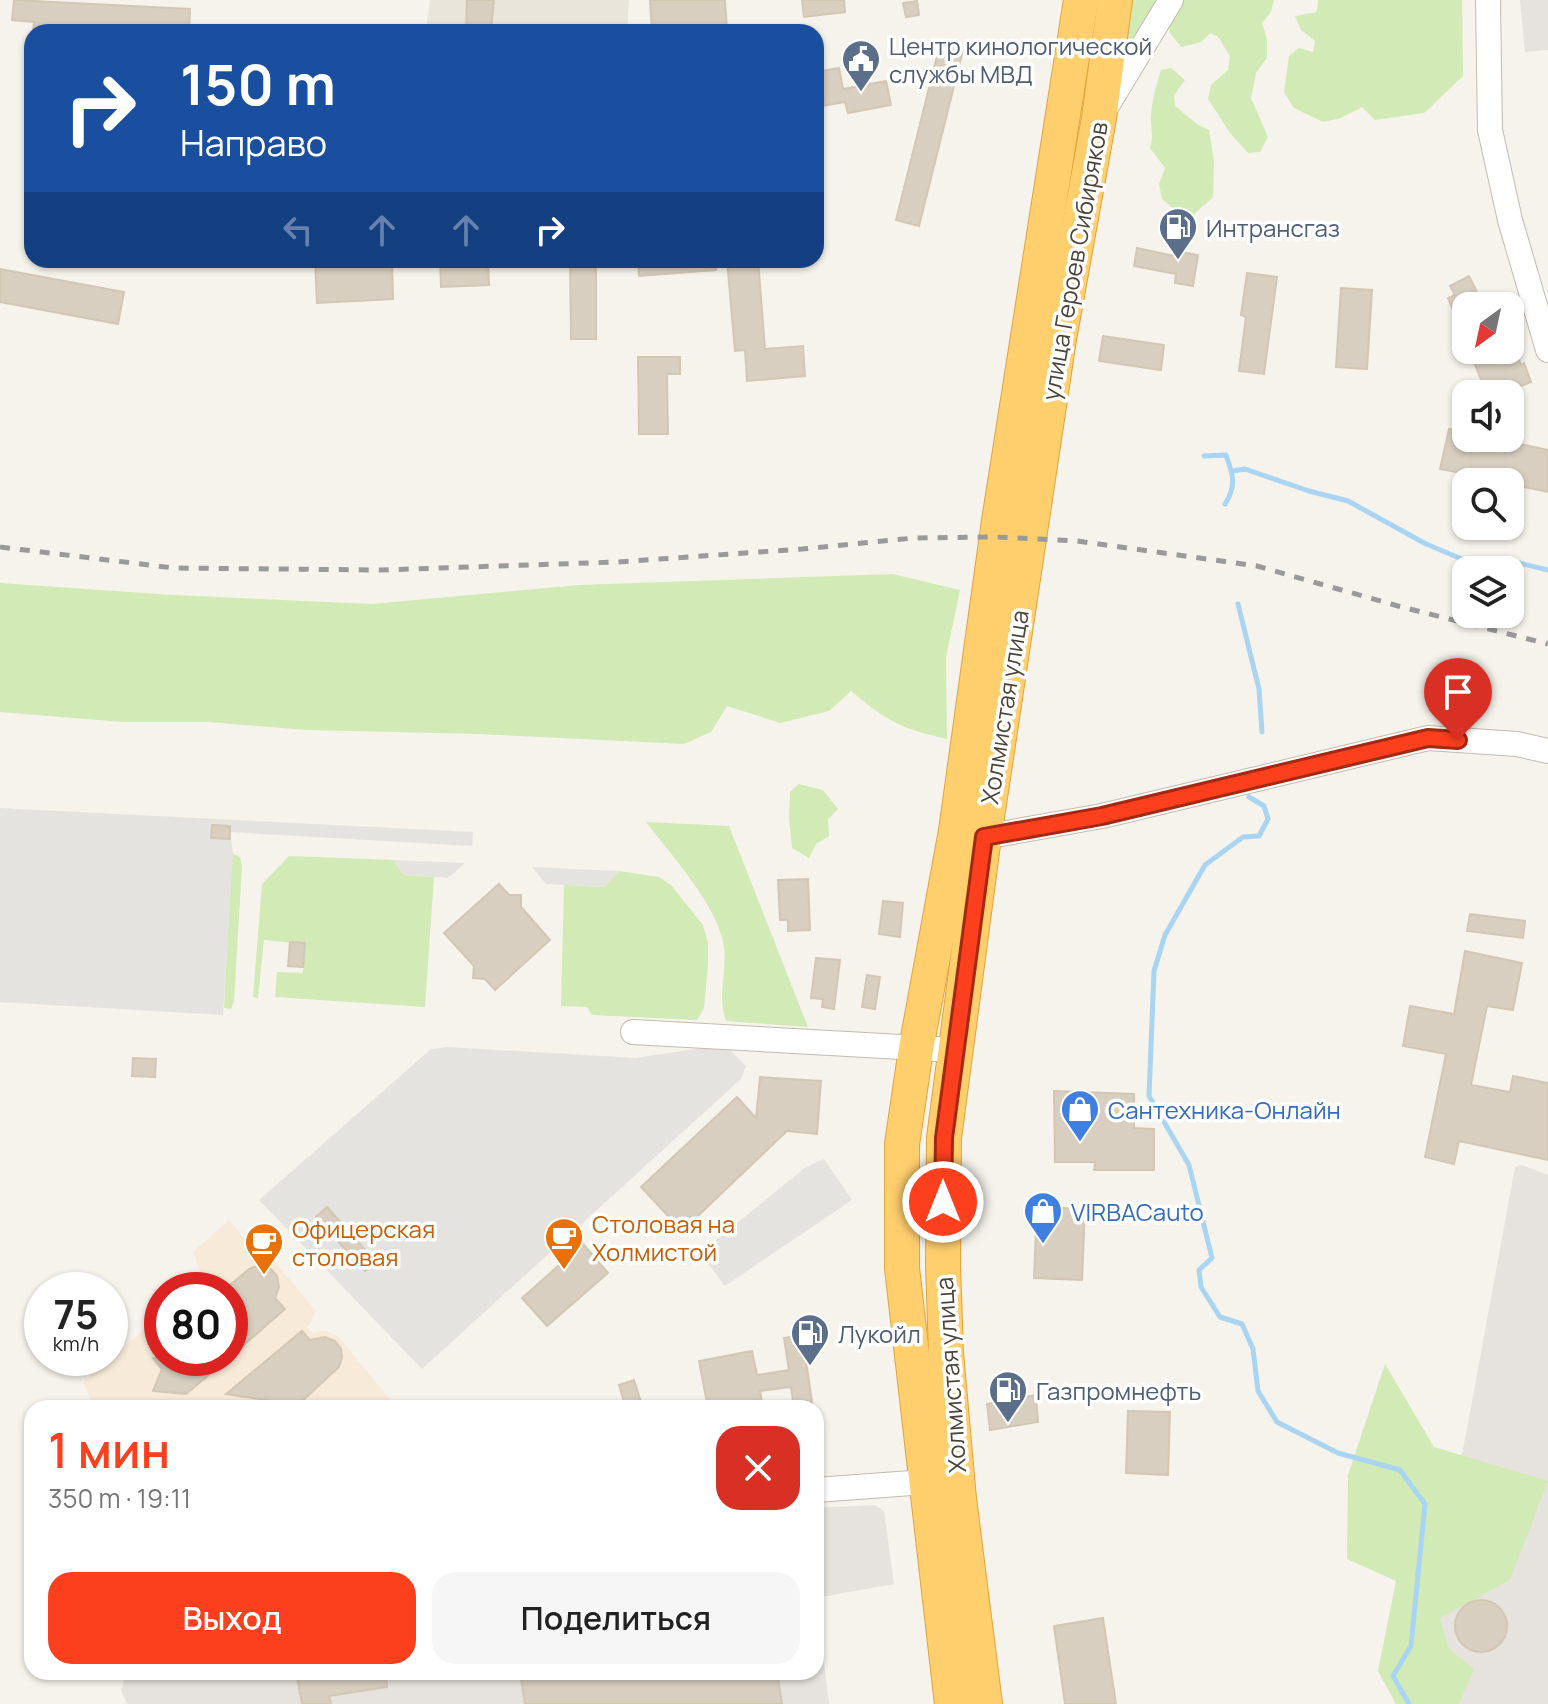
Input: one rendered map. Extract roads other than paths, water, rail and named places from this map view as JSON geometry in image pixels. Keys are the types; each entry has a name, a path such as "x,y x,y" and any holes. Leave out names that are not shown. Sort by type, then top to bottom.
{"highway":[{"name":"улица Героев Сибиряков","path":"1015,522 1081,0"},
{"name":"улица Героев Сибиряков","path":"1015,522 1059,339 1099,118 1115,0"},
{"name":"Холмистая улица","path":"985,1704 959,1499 946,1353 944,1138 984,837 1015,522"},
{"name":"Холмистая улица","path":"952,1704 902,1268 902,1144 916,1049 1015,522"}],"street":[{"path":"1099,118 1171,0"},
{"path":"1488,0 1490,130 1510,220 1548,350"},
{"path":"984,837 1102,816 1428,738 1517,744 1548,751"},
{"path":"633,1032 955,1050"},
{"name":"Холмистая улица","path":"824,1489 925,1482"}],"waterway":[{"path":"1204,456 1226,455 1233,480 1225,504"},
{"path":"1232,471 1245,469 1348,501 1426,544 1469,562 1519,563 1548,570"},
{"path":"1238,604 1259,689 1262,732"},
{"path":"1249,797 1264,806 1268,819 1259,836 1243,837 1205,865 1165,935 1154,971 1149,1096 1189,1165 1212,1258 1199,1270 1201,1287 1220,1317 1242,1324 1253,1349 1258,1391 1277,1422 1338,1453 1400,1470 1425,1504 1411,1646 1393,1676 1409,1704"}],"railway":[{"path":"0,547 174,568 381,570 617,562 914,538 995,537 1077,541 1257,566 1548,644"}],"place":[{"name":"Центр кинологической службы МВД","path":"861,93"},
{"name":"Интрансгаз","path":"1178,261"},
{"name":"Сантехника-Онлайн","path":"1080,1143"},
{"name":"VIRBACauto","path":"1043,1245"},
{"name":"Столовая на Холмистой","path":"564,1271"},
{"name":"Офицерская столовая","path":"264,1276"},
{"name":"Лукойл","path":"810,1367"},
{"name":"Газпромнефть","path":"1008,1424"}]}
